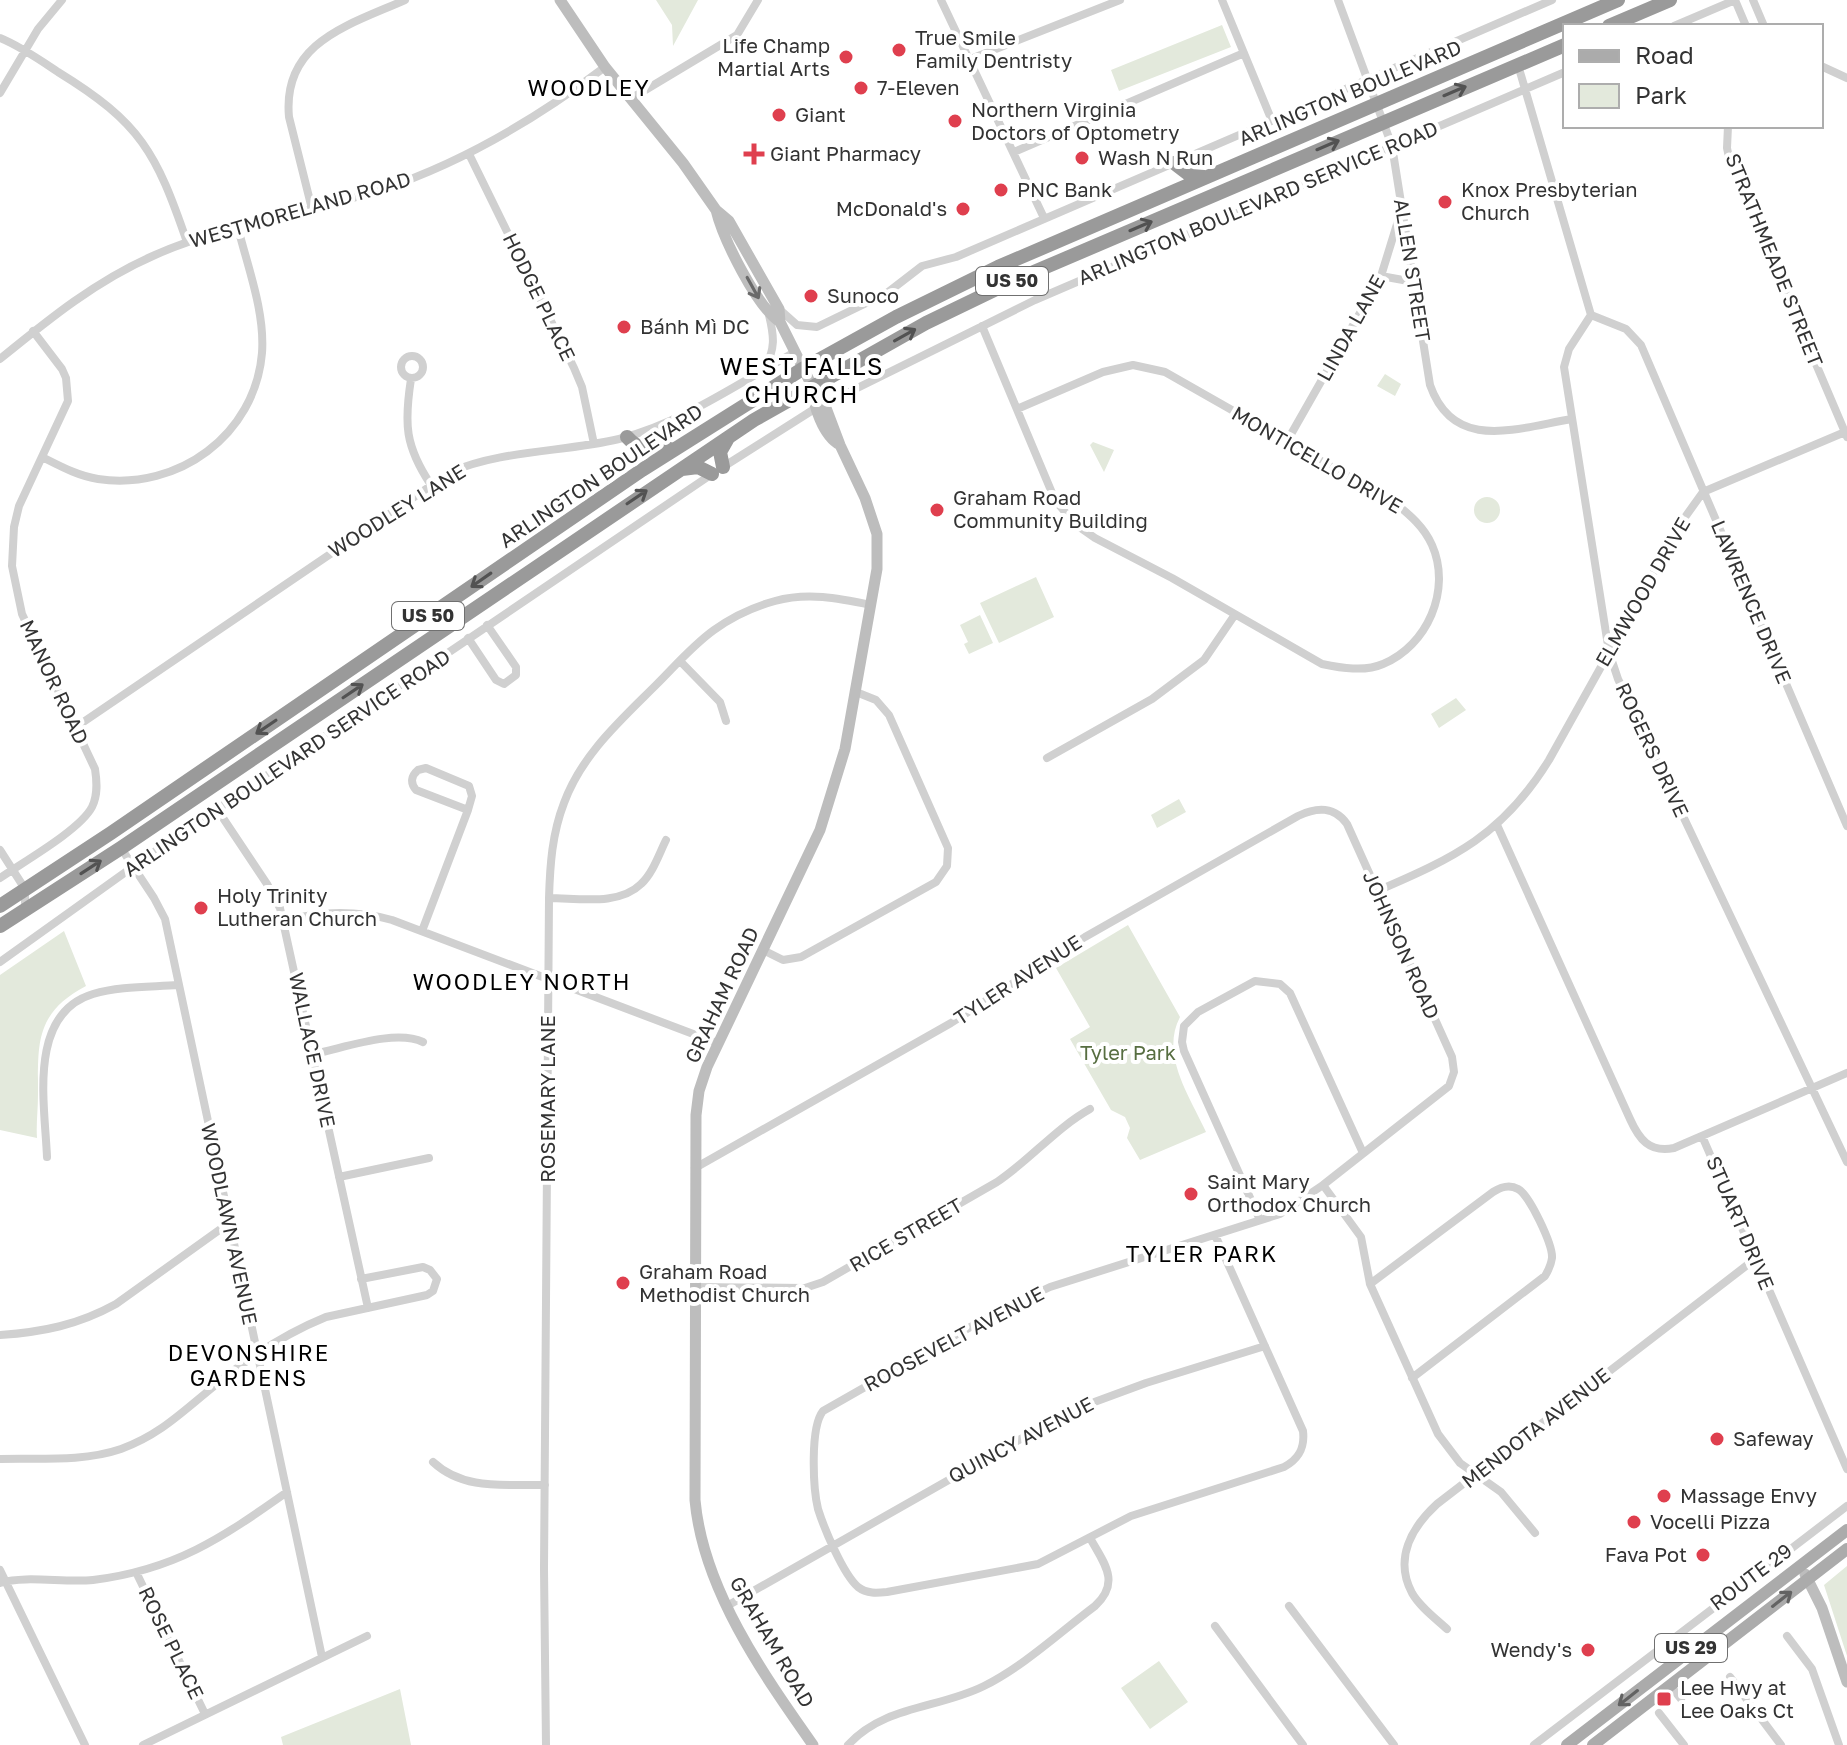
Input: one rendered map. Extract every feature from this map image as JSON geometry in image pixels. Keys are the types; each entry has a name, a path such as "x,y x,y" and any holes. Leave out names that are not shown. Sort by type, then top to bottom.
{"highway":[{"name":"ARLINGTON BOULEVARD","path":"0,906 534,543 804,368 948,291 1167,193 1618,0"},
{"path":"1614,24 1670,0"},
{"name":"ARLINGTON BOULEVARD","path":"0,926 121,848 728,436 812,386 926,323 1002,286 1563,46"},
{"path":"1174,163 1191,176 1204,177"},
{"path":"1167,193 1174,177 1174,163"},
{"path":"674,472 698,467 717,471 720,452 728,436"},
{"path":"627,437 639,448 653,452 681,445"},
{"path":"121,848 121,836 135,816"}],"main road":[{"name":"ROUTE 29","path":"1567,1745 1847,1530"},
{"name":"ROUTE 29","path":"1593,1745 1847,1549"}],"street":[{"path":"0,93 44,21 62,0"},
{"path":"312,209 289,117 293,77 308,52 323,39 405,0"},
{"name":"GRAHAM ROAD","path":"560,0 623,91 632,98 683,163 716,210 729,221 804,368 865,498 877,534 877,569 856,692 845,749 820,830 717,1043 699,1091 695,1168 697,1523 709,1569 727,1606 765,1672 813,1745"},
{"path":"632,98 737,35 758,0"},
{"path":"941,0 1044,218"},
{"path":"968,60 1120,0"},
{"path":"1222,0 1272,121"},
{"name":"ALLEN STREET","path":"1338,0 1392,146 1434,397 1446,413 1466,427 1488,433 1572,419"},
{"path":"774,312 797,325 817,327 887,293 922,266 956,257 1552,0"},
{"path":"1679,24 1735,0 1745,24"},
{"path":"1753,0 1763,24"},
{"path":"0,38 92,92 136,133 167,183 187,242"},
{"path":"1014,152 1244,53"},
{"path":"1518,65 1591,315"},
{"name":"WESTMORELAND ROAD","path":"0,359 33,331 114,275 187,242 383,189 469,154 539,115 605,67"},
{"path":"1823,67 1847,78"},
{"name":"ARLINGTON BOULEVARD SERVICE ROAD","path":"0,962 133,867 487,625 717,471 821,406 1084,278 1563,73"},
{"name":"STRATHMEADE STREET","path":"1728,128 1730,162 1846,435"},
{"name":"HODGE PLACE","path":"469,154 574,368 582,387 594,444"},
{"name":"LINDA LANE","path":"1286,443 1381,276 1402,207"},
{"path":"42,457 95,478 138,480 173,472 190,464 227,435 249,402 262,351 261,321 238,228"},
{"path":"1381,276 1414,282"},
{"path":"763,369 772,355 774,312"},
{"name":"ROGERS DRIVE","path":"1591,315 1569,349 1564,367 1609,652 1618,679 1847,1162"},
{"name":"LAWRENCE DRIVE","path":"1591,315 1626,329 1637,340 1847,826"},
{"name":"MONTICELLO DRIVE","path":"982,326 1055,500 1075,524 1095,538 1322,664 1348,669 1382,665 1413,646 1428,624 1438,590 1438,566 1432,544 1416,519 1395,503 1165,372 1133,365 1103,372 1017,409"},
{"name":"MANOR ROAD","path":"12,869 76,825 92,808 97,792 95,769 22,614 12,566 14,527 19,506 65,411 68,390 62,369 33,331"},
{"name":"WOODLEY LANE","path":"76,727 451,472 484,460 627,437 673,419 795,352"},
{"path":"411,379 406,418 408,440 418,466 431,485"},
{"path":"1703,492 1846,435"},
{"name":"ELMWOOD DRIVE","path":"1377,891 1454,856 1497,825 1537,778 1683,520 1703,492"},
{"name":"ROSEMARY LANE","path":"546,1745 549,898 550,864 557,822 577,775 601,741 717,628 737,616 777,601 816,596 871,605"},
{"path":"1047,758 1152,699 1204,660 1234,616"},
{"path":"468,638 496,680 504,684 510,682 516,675 516,667 487,625"},
{"path":"680,661 720,702 726,721"},
{"path":"763,950 783,960 801,957 936,882 947,866 948,848 889,715 876,700 856,692"},
{"path":"422,931 468,810 472,796 469,786 426,768 414,772 412,782 416,790 468,810"},
{"name":"WALLACE DRIVE","path":"217,809 267,884 284,921 368,1308"},
{"name":"TYLER AVENUE","path":"695,1168 951,1023 1085,937 1298,816 1311,810 1325,809 1343,818"},
{"name":"JOHNSON ROAD","path":"1343,818 1452,1057 1454,1072"},
{"name":"STUART DRIVE","path":"1497,825 1638,1135 1650,1147 1668,1150 1702,1136 1847,1469"},
{"path":"549,898 606,899 625,894 642,884 649,875 666,840"},
{"name":"WOODLAWN AVENUE","path":"121,848 162,912 322,1657"},
{"path":"0,850 25,889 25,909"},
{"path":"947,866 958,869"},
{"path":"0,878 12,869"},
{"path":"284,921 316,913 363,913 392,920 717,1043"},
{"path":"1260,1220 1184,1051 1184,1026 1198,1012 1255,981 1271,981 1285,988 1303,1019 1363,1153"},
{"path":"47,1157 44,1059 49,1036 60,1017 77,1001 93,994 178,985"},
{"path":"313,1054 397,1036 423,1042"},
{"name":"ROOSEVELT AVENUE","path":"1265,1346 1303,1431 1302,1449 1295,1460 1284,1467 1131,1516 1060,1555 1021,1569 874,1593 855,1585 819,1510 815,1430 823,1411 1050,1287 1291,1209 1443,1092 1454,1072"},
{"path":"1702,1136 1847,1073"},
{"name":"RICE STREET","path":"695,1287 805,1288 823,1282 997,1182 1068,1123 1090,1109"},
{"path":"339,1177 429,1158"},
{"path":"1323,1185 1361,1237 1370,1284 1438,1434 1460,1463 1501,1492 1535,1533"},
{"path":"1370,1284 1504,1187 1516,1188 1525,1194 1551,1248 1551,1264 1545,1276 1412,1378"},
{"path":"0,1335 47,1331 96,1315 229,1223"},
{"path":"1215,1235 1265,1346"},
{"name":"MENDOTA AVENUE","path":"1447,1629 1412,1593 1405,1568 1406,1547 1423,1517 1755,1259"},
{"path":"0,1459 87,1456 141,1441 172,1423 224,1378 311,1324 427,1295 433,1291 437,1279 423,1267 361,1279"},
{"name":"QUINCY AVENUE","path":"727,1606 1070,1411 1146,1383 1265,1346"},
{"path":"433,1462 450,1476 473,1484 545,1485"},
{"path":"3,1582 89,1580 136,1572 172,1561 230,1533 287,1492"},
{"path":"1534,1745 1847,1506"},
{"path":"848,1745 864,1730 886,1717 966,1694 998,1678 1095,1606 1105,1595 1109,1581 1105,1566 1090,1538"},
{"path":"1789,1550 1800,1564 1822,1608 1847,1682"},
{"path":"0,1570 3,1582 85,1745"},
{"name":"ROSE PLACE","path":"136,1572 205,1714"},
{"path":"1289,1606 1394,1745"},
{"path":"1215,1626 1303,1745"},
{"path":"143,1745 367,1636"},
{"path":"1787,1636 1812,1669 1839,1745"},
{"path":"1730,1677 1781,1745"},
{"path":"1670,1685 1681,1699"},
{"path":"1594,1699 1606,1714"},
{"path":"1659,1713 1684,1745"}],"green space":[{"path":"656,0 698,0 673,46 672,25"},
{"path":"1222,25 1231,47 1119,91 1111,70"},
{"path":"1385,374 1401,384 1395,396 1377,386"},
{"path":"1093,442 1114,450 1104,472 1090,445"},
{"path":"1487,497 1496,501 1500,510 1496,519 1487,523 1478,519 1474,510 1478,501"},
{"path":"1036,577 1054,617 999,643 980,603"},
{"path":"980,615 993,643 969,654 964,644 968,642 960,625"},
{"path":"1456,698 1466,710 1439,728 1431,714"},
{"path":"1179,799 1186,812 1157,828 1151,815"},
{"name":"Tyler Park","path":"1128,925 1180,1017 1173,1046 1175,1061 1185,1090 1206,1132 1140,1160 1127,1138 1130,1128 1125,1117 1111,1110 1070,1039 1090,1027 1056,968"},
{"path":"64,931 86,986 57,1007 43,1031 38,1059 37,1138 0,1130 0,975"},
{"path":"1847,1566 1847,1656 1824,1585"},
{"path":"1159,1661 1188,1702 1150,1729 1121,1688"},
{"path":"400,1689 411,1745 283,1745 281,1737"}],"place":[{"name":"True Smile Family Dentristy","path":"899,50"},
{"name":"Life Champ Martial Arts","path":"846,57"},
{"name":"7-Eleven","path":"861,88"},
{"name":"Giant","path":"779,115"},
{"name":"Northern Virginia Doctors of Optometry","path":"955,121"},
{"name":"Giant Pharmacy","path":"754,154"},
{"name":"Wash N Run","path":"1082,158"},
{"name":"PNC Bank","path":"1001,190"},
{"name":"Knox Presbyterian Church","path":"1445,202"},
{"name":"McDonald's","path":"963,209"},
{"name":"Sunoco","path":"811,296"},
{"name":"Bánh Mì DC","path":"624,327"},
{"name":"Graham Road Community Building","path":"937,510"},
{"name":"Holy Trinity Lutheran Church","path":"201,908"},
{"name":"Saint Mary Orthodox Church","path":"1191,1194"},
{"name":"Graham Road Methodist Church","path":"623,1283"},
{"name":"Safeway","path":"1717,1439"},
{"name":"Massage Envy","path":"1664,1496"},
{"name":"Vocelli Pizza","path":"1634,1522"},
{"name":"Fava Pot","path":"1703,1555"},
{"name":"Wendy's","path":"1588,1650"},
{"name":"Lee Hwy at Lee Oaks Ct","path":"1664,1699"}],"district":[{"name":"WOODLEY","path":"589,88"},
{"name":"WEST FALLS CHURCH","path":"802,381"},
{"name":"WOODLEY NORTH","path":"522,982"},
{"name":"TYLER PARK","path":"1202,1254"},
{"name":"DEVONSHIRE GARDENS","path":"249,1366"}]}
